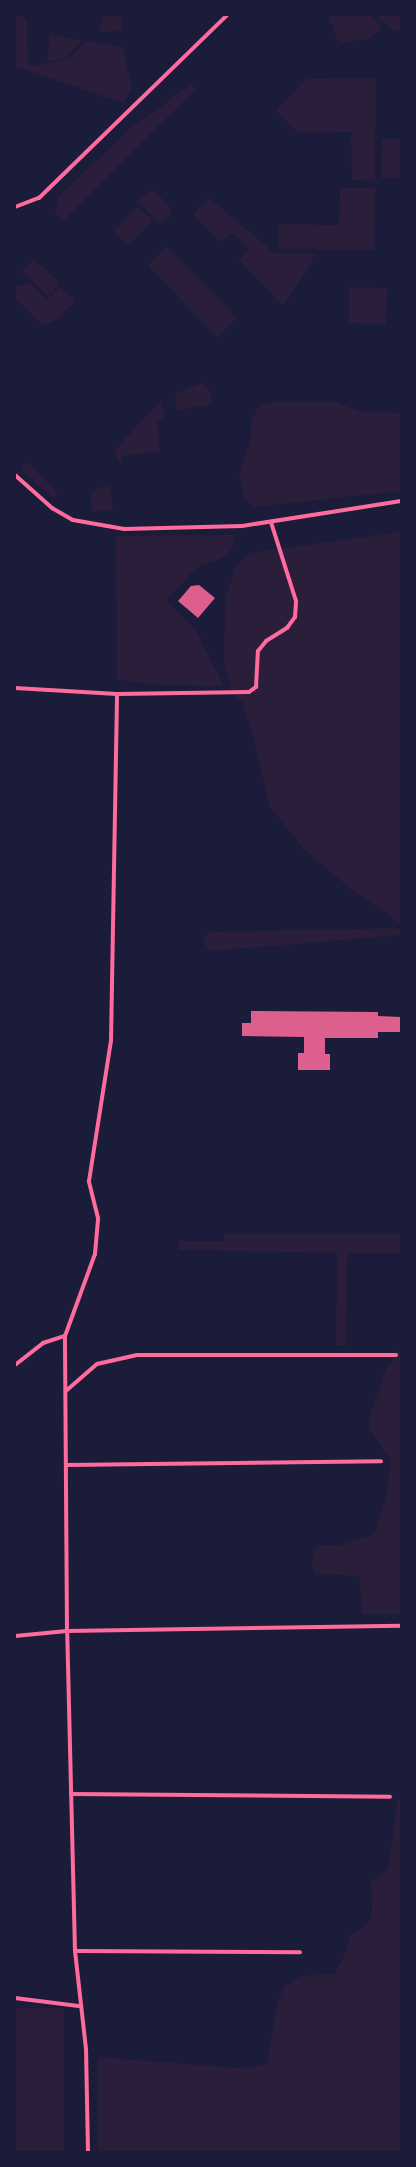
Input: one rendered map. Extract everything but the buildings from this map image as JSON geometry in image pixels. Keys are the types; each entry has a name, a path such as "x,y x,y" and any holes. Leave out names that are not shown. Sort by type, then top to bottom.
{"street":[{"path":"15,207 39,198 227,15"},
{"path":"15,475 52,508 73,520 95,526 233,527 401,500"},
{"path":"15,688 117,694 239,693 256,687 258,651 266,641 287,628 295,617 296,601 271,522"},
{"path":"88,2152 86,2049 79,2006 75,1951 66,1630 68,1390 65,1336 95,1254 98,1218 89,1181 111,1041 117,694"},
{"path":"15,1365 43,1343 65,1336"},
{"path":"68,1390 97,1364 137,1356 396,1355"},
{"path":"66,1465 381,1461"},
{"path":"15,1636 66,1630 401,1626"},
{"path":"71,1794 390,1797"},
{"path":"75,1951 300,1952"},
{"path":"15,1998 79,2006"}],"shaded area":[{"path":"15,15 22,15 27,20 28,64 38,65 66,60 87,41 123,47 132,89 123,103 15,66"},
{"path":"105,15 121,15 123,31 100,32 101,19"},
{"path":"328,15 370,15 381,27 370,39 339,43"},
{"path":"376,15 401,15 401,31 393,31"},
{"path":"49,34 81,41 65,59 48,61"},
{"path":"376,78 375,181 352,180 351,132 298,133 276,110 306,79"},
{"path":"190,85 196,89 63,221 55,213 58,197 131,128"},
{"path":"382,139 401,139 401,178 381,178"},
{"path":"340,188 375,188 374,250 279,249 279,224 339,225"},
{"path":"152,189 170,206 171,214 161,224 137,201"},
{"path":"209,198 274,253 316,254 285,304 281,304 239,260 249,249 233,233 221,242 193,214"},
{"path":"138,207 152,221 128,245 114,231"},
{"path":"167,247 237,318 217,337 148,266"},
{"path":"34,259 60,283 48,296 22,271"},
{"path":"30,284 47,299 60,287 75,301 53,322 42,325 15,298 15,286"},
{"path":"349,287 387,288 386,324 349,323"},
{"path":"203,383 211,392 212,405 176,410 175,394"},
{"path":"160,401 165,416 157,421 160,451 122,456 122,463 119,463 114,451"},
{"path":"270,402 336,402 361,412 401,413 401,491 253,507 245,501 239,477 251,437 251,420 259,406"},
{"path":"27,462 57,492 56,496 52,497 20,469"},
{"path":"110,486 113,509 93,512 90,495 97,488"},
{"path":"401,532 401,924 347,886 303,848 269,805 250,724 242,702 232,693 224,659 225,599 237,563 249,553"},
{"path":"233,535 233,546 227,556 196,568 166,600 195,629 224,686 159,685 117,680 116,536"},
{"path":"401,928 401,935 211,951 205,945 204,937 210,932"},
{"path":"224,1234 401,1234 401,1253 347,1253 346,1345 336,1345 337,1253 179,1250 179,1241 224,1241"},
{"path":"401,1346 401,1614 362,1614 359,1576 316,1574 312,1565 314,1549 321,1545 342,1545 374,1534 386,1497 391,1460 369,1428 371,1411 386,1369"},
{"path":"401,1796 401,2152 98,2152 98,2057 249,2069 267,2064 277,2004 284,1987 300,1976 334,1974 345,1954 350,1935 366,1926 372,1914 371,1881 388,1869 397,1802"},
{"path":"15,2008 64,2008 64,2152 15,2152"}]}
